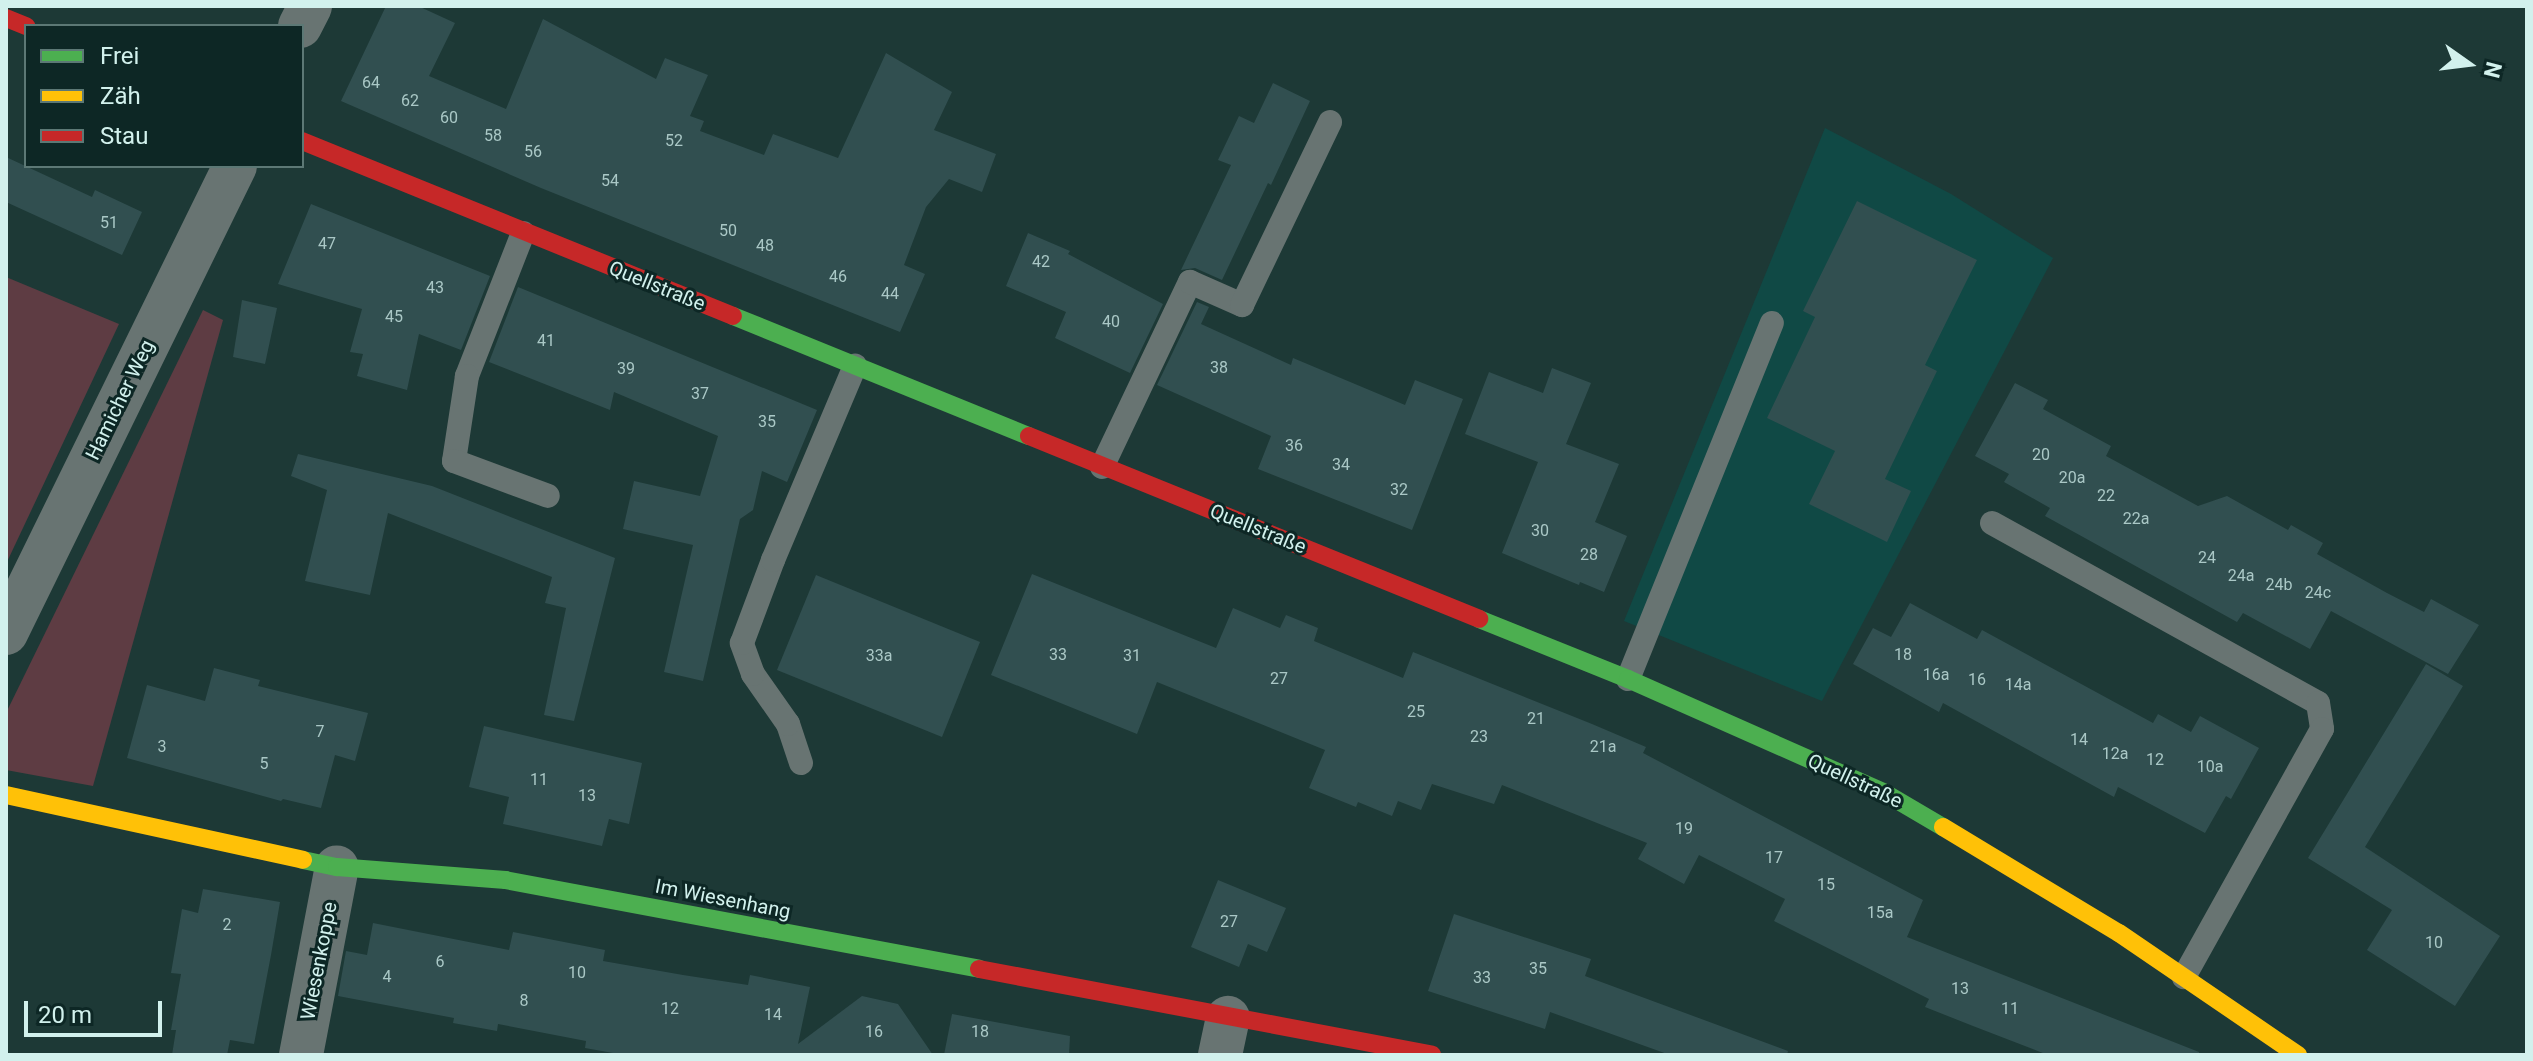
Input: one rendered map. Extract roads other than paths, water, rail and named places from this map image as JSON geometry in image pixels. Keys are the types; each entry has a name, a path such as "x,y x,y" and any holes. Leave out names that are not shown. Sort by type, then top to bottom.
{"main road":[{"name":"Quellstraße","path":"304,142 1628,679 1885,793 2119,933 2298,1055"},
{"name":"Im Wiesenhang","path":"6,795 337,867 505,880 1224,1036 1432,1055"}],"street":[{"path":"301,24 310,6"},
{"name":"Hamicher Weg","path":"6,633 234,168"},
{"name":"Wiesenkoppe","path":"301,1055 337,867"}],"lane":[{"path":"1102,467 1190,282 1242,305 1330,122"},
{"path":"523,233 467,376 454,461 548,496"},
{"path":"1628,679 1772,323"},
{"path":"801,763 788,724 753,674 742,643 773,560 855,366"},
{"path":"1992,523 2318,703 2322,729 2184,977"}]}
